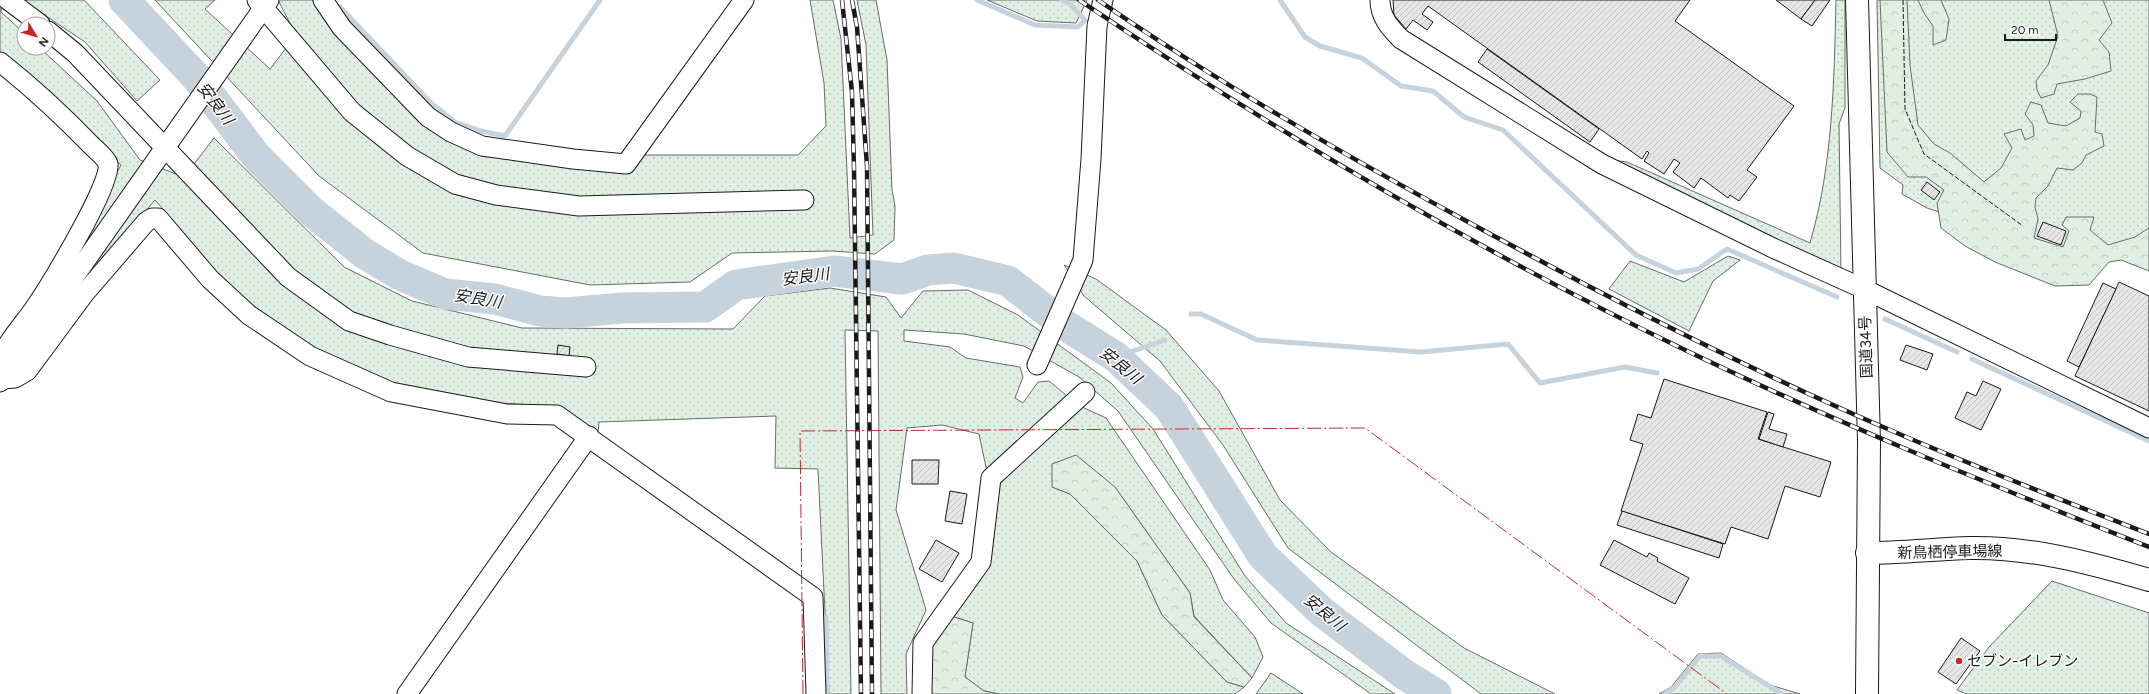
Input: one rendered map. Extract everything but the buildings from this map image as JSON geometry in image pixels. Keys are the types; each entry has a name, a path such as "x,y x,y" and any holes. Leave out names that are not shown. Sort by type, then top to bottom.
{"main road":[{"name":"国道34号","path":"1857,0 1869,442 1866,694"},
{"name":"新鳥栖停車場線","path":"1867,553 1895,553 1971,548 2042,552 2149,580"}],"street":[{"path":"8,0 29,16"},
{"path":"323,0 347,34 428,117 451,132 482,146 573,160 626,164 744,0"},
{"path":"1039,361 1083,260 1091,159 1097,26 1103,0"},
{"path":"1380,0 1380,8 1388,25 1401,39 1602,164 1773,248 1864,289 2149,428"},
{"path":"1,378 167,145 261,7 352,112 407,156 455,184 496,195 579,206 804,200"},
{"path":"56,38 75,53 167,145 288,277 349,321 390,335 468,357 586,367"},
{"path":"0,62 31,86 74,128 108,162 109,171 104,186 68,253 35,308 0,359"},
{"path":"1,378 15,378 27,371 84,294 146,222 152,218 158,218 210,279 249,315 310,356 391,392 507,414 557,415 589,436 813,597 816,694"},
{"path":"922,694 923,644 981,562 991,478 1086,392"},
{"path":"407,694 589,436"}],"green space":[{"path":"0,0 2,0 1,12 16,26 16,56 49,56 97,101 140,160 184,177 214,138 344,267 412,301 522,328 733,329 765,296 830,288 886,297 901,318 923,291 968,290 1018,315 1111,383 1153,429 1245,576 1286,623 1395,694 1371,694 1271,623 1234,579 1118,411 1079,377 1024,346 964,334 904,330 904,341 950,347 966,358 1020,367 1023,377 1015,398 1023,403 1038,382 1049,381 1067,396 987,472 979,434 942,425 907,428 896,510 926,610 906,654 907,694 881,694 878,331 845,330 851,694 829,694 818,469 775,468 776,416 599,422 598,433 558,406 472,402 382,385 307,348 228,285 155,200 67,304 52,293 121,165 21,68 0,54"},
{"path":"22,0 84,0 160,80 137,101 85,42 56,23 56,16 46,16"},
{"path":"155,0 215,0 205,9 270,69 296,35 278,0 312,0 437,132 482,156 631,170 641,155 798,155 826,126 824,83 810,0 833,0 841,39 850,238 873,235 866,45 857,0 876,0 887,60 892,190 895,206 894,240 875,254 832,251 732,253 690,282 590,285 423,253 319,176"},
{"path":"987,0 1087,0 1076,23 1037,21"},
{"path":"1836,0 1845,0 1845,108 1839,124 1841,273 1603,159 1627,162 1810,243 1818,213 1828,153 1833,92"},
{"path":"1877,0 2149,0 2149,266 2125,256 2083,260 1927,208 1902,194 1903,185 1880,168"},
{"path":"1880,0 1907,0 1910,65 1918,125 1934,144 1950,153 1984,182 2001,168 2012,148 2004,134 2021,129 2025,140 2034,136 2033,125 2025,114 2031,102 2041,105 2048,123 2066,126 2080,118 2081,111 2070,102 2078,94 2090,94 2097,97 2095,132 2102,134 2104,146 2086,155 2082,163 2073,170 2057,168 2048,186 2036,198 2035,207 2038,219 2034,238 2063,247 2069,231 2062,225 2066,217 2094,217 2090,230 2108,245 2135,237 2149,228 2149,271 2121,260 2109,262 2089,285 2055,286 1995,262 1965,246 1941,228 1937,203 1944,190 1926,177 1908,177 1887,152"},
{"path":"1918,0 1941,0 1949,19 1946,40 1933,45 1933,26 1924,13"},
{"path":"2049,0 2103,0 2112,23 2099,40 2109,52 2111,71 2085,79 2057,84 2054,94 2041,98 2037,90 2036,81 2048,65 2058,36"},
{"path":"1728,256 1740,260 1713,281 1689,331 1609,289 1630,261 1684,282"},
{"path":"1064,265 1096,279 1166,330 1219,391 1280,500 1331,552 1464,648 1555,694 1481,694 1288,548 1223,445 1160,361 1084,296"},
{"path":"1082,407 1106,418 1210,570 1223,600 1255,637 1263,657 1252,678 1194,616 1190,593 1115,487 1052,487 1070,494 1137,561 1162,615 1227,682 1244,687 1235,694 999,694 984,691 965,677 973,623 951,616 989,564 996,478"},
{"path":"1076,455 1115,487 1190,593 1194,617 1252,678 1244,687 1227,682 1162,615 1137,561 1070,494 1052,487 1052,464"},
{"path":"2052,581 2149,613 2149,694 1967,694 1957,690 1989,647"},
{"path":"951,616 973,623 965,677 984,691 999,694 929,694 931,644"},
{"path":"1721,653 1770,685 1800,694 1659,694 1671,687 1698,654"},
{"path":"1271,673 1303,694 1256,694"}],"waterway":[{"name":"安良川","path":"124,0 197,78 256,156 312,212 365,254 400,275 445,294 495,299 540,311 566,313 622,308 705,307 736,285 834,271 902,279 928,270 954,268 1008,281 1063,324 1116,357 1169,407 1263,556 1322,612 1405,675 1436,694"},
{"path":"340,7 431,103 455,122 481,131 505,136 600,0"},
{"path":"977,0 1035,25 1078,27 1085,20 1070,4 1062,0"},
{"path":"1280,0 1305,37 1320,46 1362,58 1401,86 1433,91 1464,117 1503,130 1636,255 1676,273 1698,269 1727,249 1837,297"},
{"path":"1191,314 1201,314 1257,340 1421,352 1508,344 1540,383 1625,367 1657,373"},
{"path":"1885,319 1957,352"},
{"path":"1116,357 1165,340"},
{"path":"1972,359 2149,441"},
{"path":"826,617 827,694"},
{"path":"1664,694 1675,687 1700,656 1721,656 1782,694"}],"railway":[{"path":"842,0 852,92 861,694"},
{"path":"852,0 857,27 867,166 872,694"},
{"path":"1079,0 1151,48 1299,140 1449,228 1603,309 1681,348 1796,402 1913,452 2149,547"},
{"path":"1098,0 1186,58 1321,140 1459,217 1672,329 1780,381 1922,444 2149,534"}],"fence":[{"path":"1903,0 1905,109 1924,154 2023,226"}],"power":[{"path":"803,694 800,431 1365,428 1727,694"}],"place":[{"name":"セブン-イレブン","path":"1959,661"}]}
